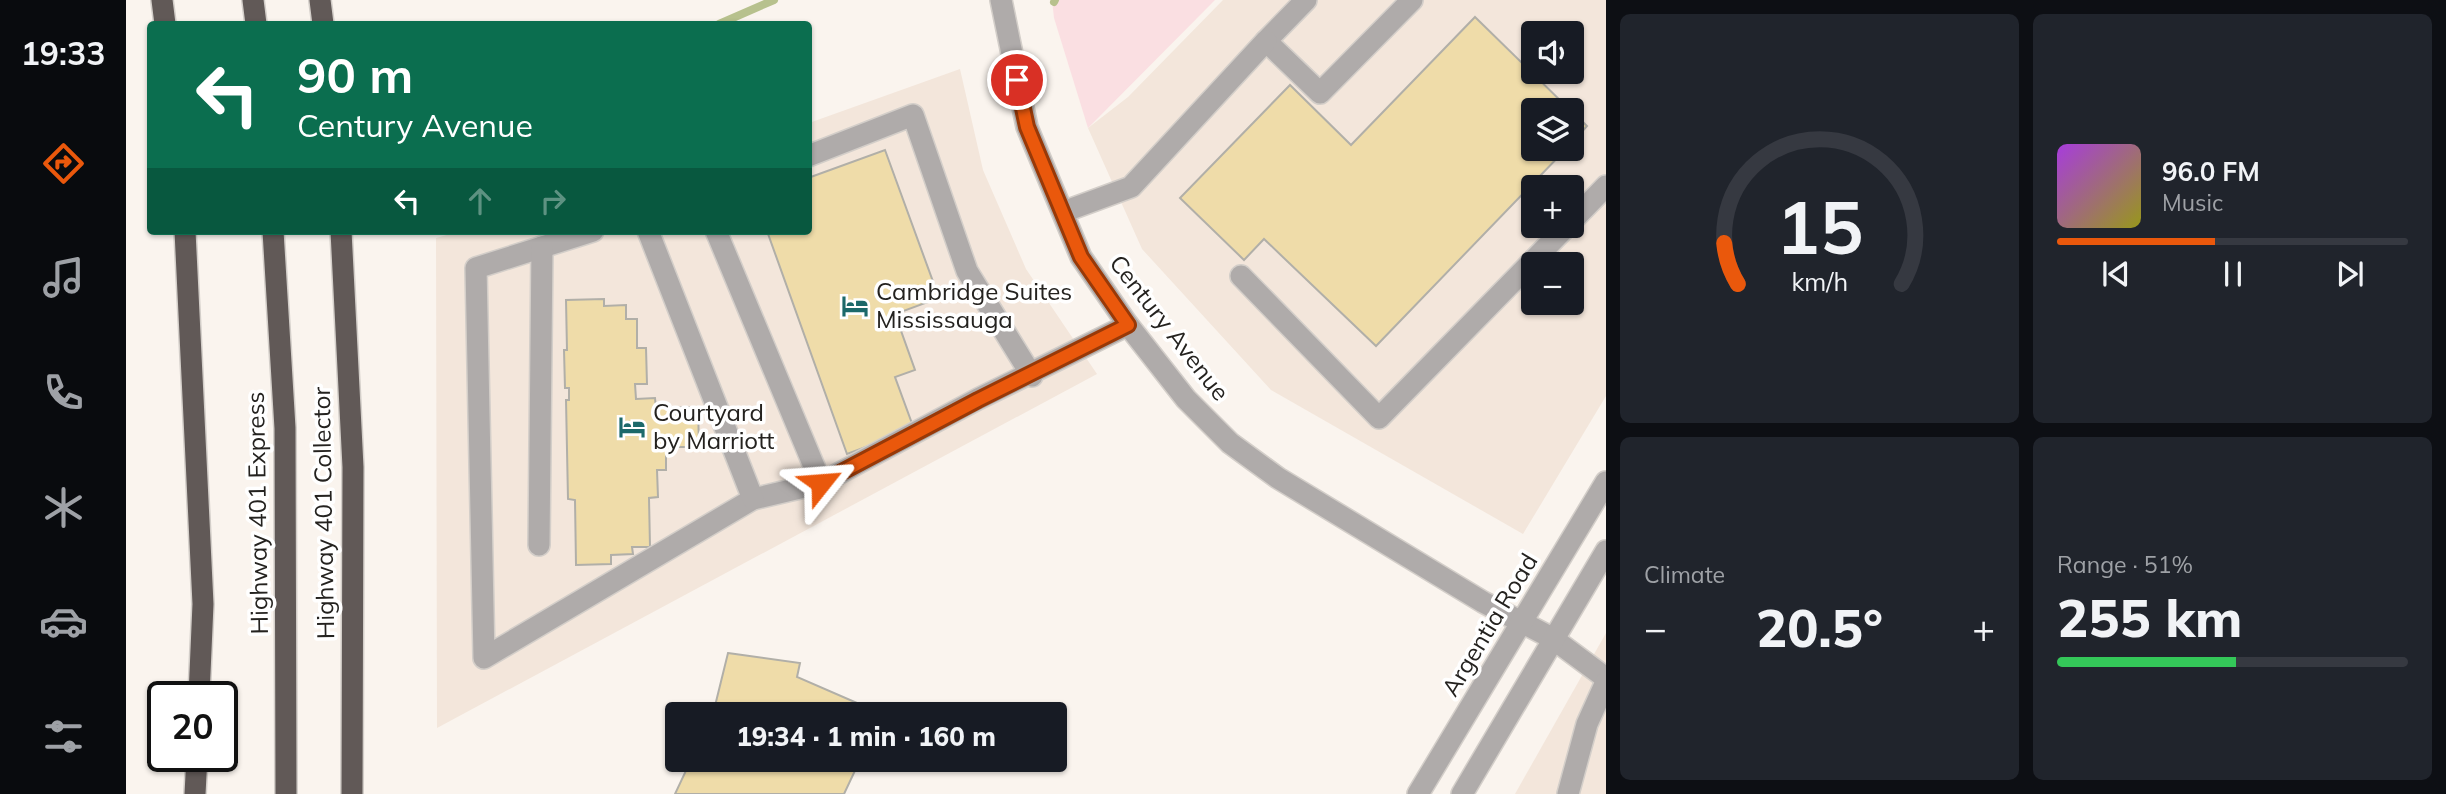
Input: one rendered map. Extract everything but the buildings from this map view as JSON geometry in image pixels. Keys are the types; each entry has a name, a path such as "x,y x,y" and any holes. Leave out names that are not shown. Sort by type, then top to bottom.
{"highway":[{"path":"162,0 165,21"},
{"path":"253,0 256,21"},
{"path":"320,0 323,21"},
{"path":"185,235 203,604 200,681"},
{"name":"Highway 401 Express","path":"273,235 285,428 286,794"},
{"name":"Highway 401 Collector","path":"341,235 353,467 352,794"},
{"path":"195,794 196,772"}],"street":[{"name":"Century Avenue","path":"1001,0 1027,127 1081,257 1128,325 1186,399 1230,443 1278,478 1483,602 1552,638 1606,680"},
{"path":"1063,212 1131,187 1306,0"},
{"path":"1266,41 1320,93 1412,0"},
{"path":"812,154 913,116 967,271 1032,376"},
{"path":"1584,209 1606,186"},
{"path":"580,235 476,268 484,658 753,499 821,483 1128,325"},
{"path":"650,235 753,499"},
{"path":"718,235 821,483"},
{"path":"1241,276 1379,418 1555,238"},
{"path":"539,545 542,247"},
{"name":"Argentia Road","path":"1418,794 1606,482"},
{"path":"1462,794 1552,638 1606,551"},
{"path":"1568,794 1587,724 1606,680"}],"shaded area":[{"path":"1052,0 1215,0 1088,128 1054,18"},
{"path":"1223,0 1606,0 1606,396 1523,534 1271,390 1142,249 1088,128 1128,97"},
{"path":"960,69 983,170 1026,269 1097,374 437,728 436,238 447,235 812,235 812,122"},
{"path":"1606,633 1606,794 1515,794"}],"waterway":[{"path":"726,21 774,0"}],"place":[{"name":"Cambridge Suites Mississauga","path":"855,306"},
{"name":"Courtyard by Marriott","path":"632,427"}],"route":[{"path":"821,483 1128,325 1081,257 1027,127 1017,80"}]}
